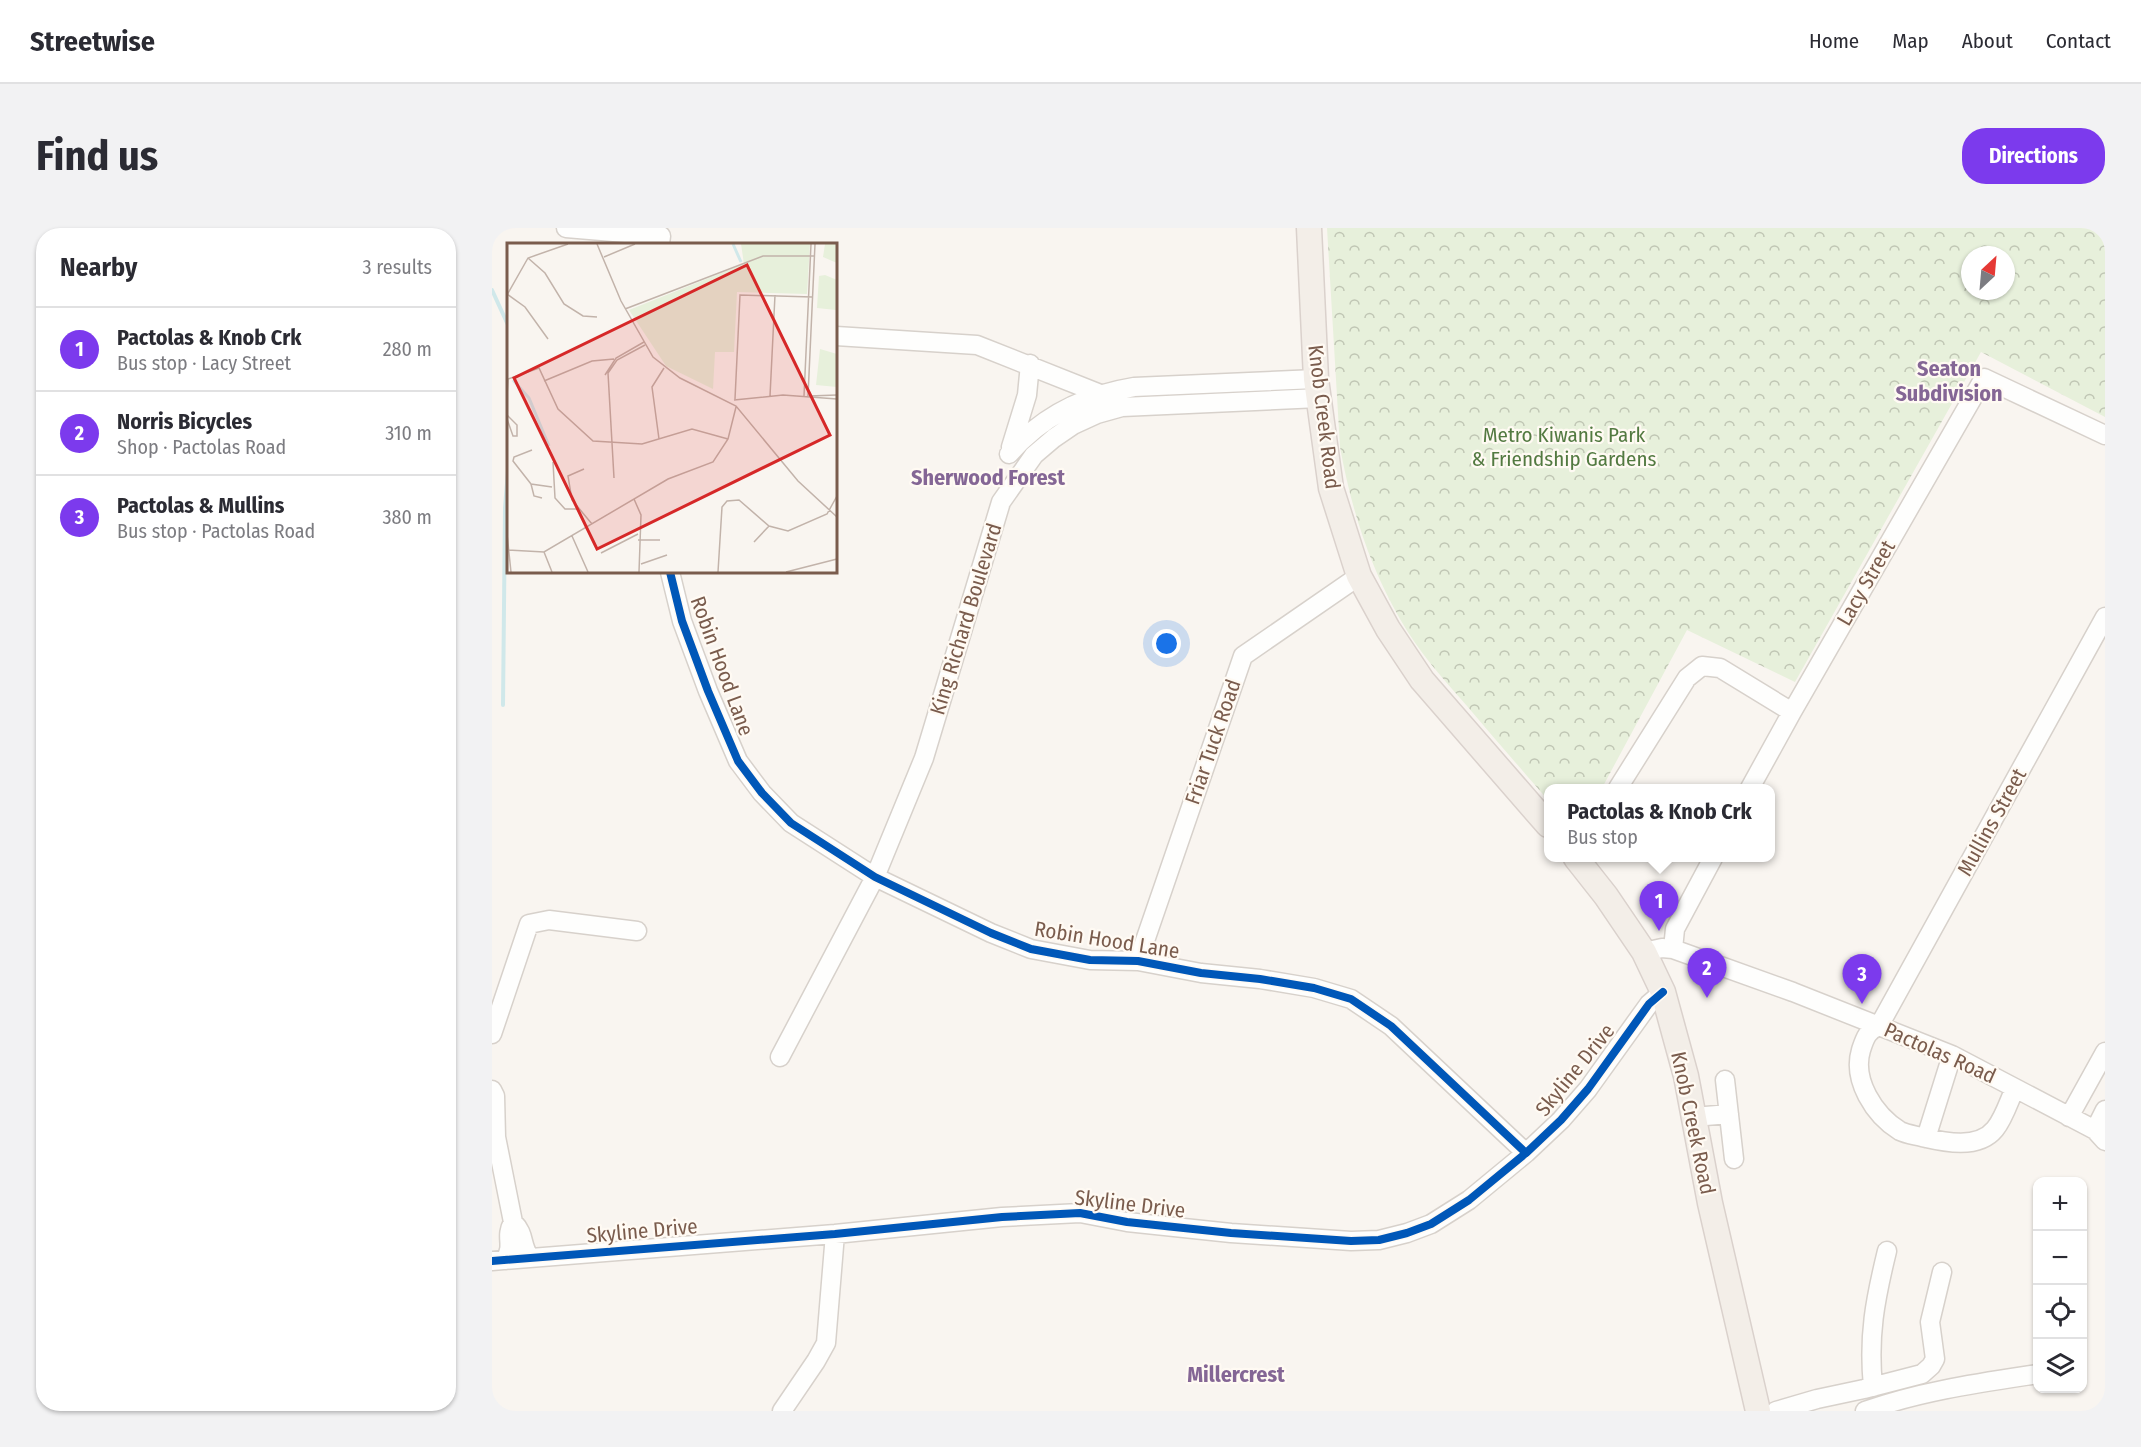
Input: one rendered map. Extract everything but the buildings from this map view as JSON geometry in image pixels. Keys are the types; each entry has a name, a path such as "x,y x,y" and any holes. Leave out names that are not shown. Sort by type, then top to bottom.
{"main road":[{"name":"Knob Creek Road","path":"1309,228 1317,388 1331,488 1359,576 1388,629 1422,680 1544,820"},
{"name":"Knob Creek Road","path":"1579,862 1644,952 1663,992 1686,1076 1710,1203 1758,1411"}],"street":[{"path":"566,228 661,236 660,243"},
{"path":"837,336 977,345 1114,397"},
{"path":"1001,502 1009,454 1026,395 1030,364"},
{"name":"Lacy Street","path":"1753,784 1984,378 2105,435"},
{"name":"King Richard Boulevard","path":"1009,454 1025,435 1042,422 1077,403 1114,397 1317,388"},
{"path":"1026,395 1054,438"},
{"name":"King Richard Boulevard","path":"780,1057 875,877 924,758 1001,502 1034,455 1054,438 1114,397"},
{"name":"Robin Hood Lane","path":"670,573 682,621 708,691 738,761 762,793 790,823 875,877 991,933 1031,949 1090,960 1138,961 1201,973 1260,979 1314,988 1351,999 1391,1026 1526,1153"},
{"name":"Friar Tuck Road","path":"1138,961 1243,656 1359,576"},
{"name":"Mullins Street","path":"2014,1088 1995,1130 1976,1141 1952,1143 1902,1132 1886,1121 1864,1087 1859,1076 1858,1061 1866,1037 1870,1030 1879,1026 2105,617"},
{"path":"1621,784 1688,678 1702,666 1720,668 1792,712"},
{"path":"1672,949 1675,929 1711,862"},
{"path":"492,1034 530,924 549,920 637,931"},
{"name":"Pactolas Road","path":"1644,952 1662,948 1672,949 1793,992 1952,1055 2102,1133"},
{"name":"Skyline Drive","path":"499,1261 835,1234 1002,1217 1080,1213 1127,1222 1231,1233 1351,1241 1379,1240 1431,1224 1470,1200 1526,1153 1561,1120 1588,1089 1649,1004 1663,992"},
{"path":"2069,1117 2105,1052"},
{"path":"1926,1138 1952,1055"},
{"path":"1725,1080 1734,1159"},
{"path":"492,1090 495,1096 494,1136 513,1222 521,1230 525,1250 530,1258"},
{"path":"2102,1133 2105,1110"},
{"path":"1694,1117 1729,1114"},
{"path":"499,1261 511,1250 508,1231 513,1222"},
{"path":"782,1411 826,1342 835,1234"},
{"path":"1873,1387 1871,1335 1875,1302 1887,1251"},
{"path":"1776,1411 1816,1399 1922,1374 1935,1359 1930,1322 1942,1272"},
{"path":"1865,1411 1901,1398 2033,1375"}],"green space":[{"name":"Metro Kiwanis Park & Friendship Gardens","path":"1327,228 2105,228 2105,417 1981,352 1795,682 1687,630 1604,784 1544,784 1544,795 1449,686 1407,631 1379,578 1356,514 1340,447"}],"waterway":[{"path":"492,290 507,323"},
{"path":"503,705 507,483"}],"cycle path":[{"path":"670,573 682,621 708,691 738,761 762,793 791,823 875,877 991,933 1031,949 1090,960 1138,961 1201,973 1260,979 1314,988 1351,999 1391,1026 1526,1153"},
{"path":"492,1261 835,1234 1002,1217 1080,1213 1127,1222 1231,1233 1351,1241 1379,1240 1431,1224 1469,1200 1526,1153 1561,1120 1588,1089 1649,1004 1663,992"}],"place":[{"name":"Pactolas & Knob Crk","path":"1659,931"},
{"name":"Norris Bicycles","path":"1707,998"},
{"name":"Pactolas & Mullins","path":"1862,1004"}],"district":[{"name":"Seaton Subdivision","path":"1949,380"},
{"name":"Sherwood Forest","path":"988,477"},
{"name":"Millercrest","path":"1236,1374"}]}
